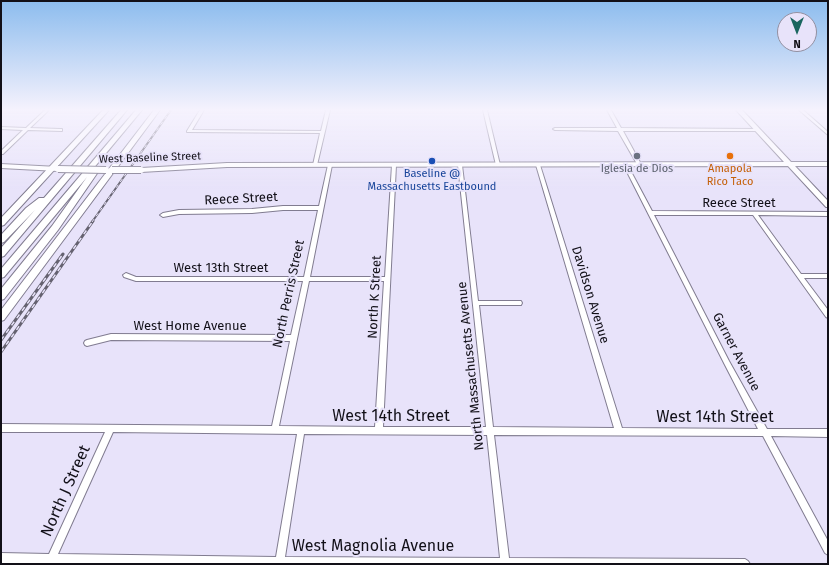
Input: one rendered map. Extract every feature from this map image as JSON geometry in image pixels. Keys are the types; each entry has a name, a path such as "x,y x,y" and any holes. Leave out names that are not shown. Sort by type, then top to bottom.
{"highway":[{"path":"1,223 54,169 83,136"},
{"path":"1,254 101,136"},
{"path":"1,275 118,136"},
{"path":"1,296 55,228 119,136"},
{"path":"1,317 137,136"},
{"path":"1,240 29,210 61,183"}],"main road":[{"path":"763,136 828,205"},
{"name":"West Baseline Street","path":"1,166 54,169 141,170 227,165 828,164"}],"street":[{"path":"1,153 19,136"},
{"path":"315,165 321,136"},
{"path":"491,136 498,165"},
{"path":"623,136 639,164"},
{"name":"Garner Avenue","path":"625,164 727,363 828,550"},
{"name":"North Perris Street","path":"275,429 330,165"},
{"name":"North K Street","path":"379,431 394,165"},
{"name":"North Massachusetts Avenue","path":"460,165 504,563"},
{"name":"Davidson Avenue","path":"538,165 619,432"},
{"name":"Reece Street","path":"163,215 179,212 321,208"},
{"name":"Reece Street","path":"650,213 755,215 828,214"},
{"path":"755,215 828,315"},
{"name":"West 13th Street","path":"126,275 136,279 388,279"},
{"path":"799,276 828,276"},
{"path":"476,303 519,303"},
{"name":"West Home Avenue","path":"87,343 111,337 294,338"},
{"name":"West 14th Street","path":"1,428 110,430 275,429 301,431 828,433"},
{"name":"North J Street","path":"50,561 110,430"},
{"path":"280,563 301,431"},
{"name":"West Magnolia Avenue","path":"1,558 50,561 280,563 745,564"}],"railway":[{"path":"92,222 152,136"},
{"path":"1,352 93,221"},
{"path":"1,340 63,254"}],"place":[{"name":"Iglesia de Dios","path":"637,156"},
{"name":"Amapola Rico Taco","path":"730,156"},
{"name":"Baseline @ Massachusetts Eastbound","path":"432,161"}]}
